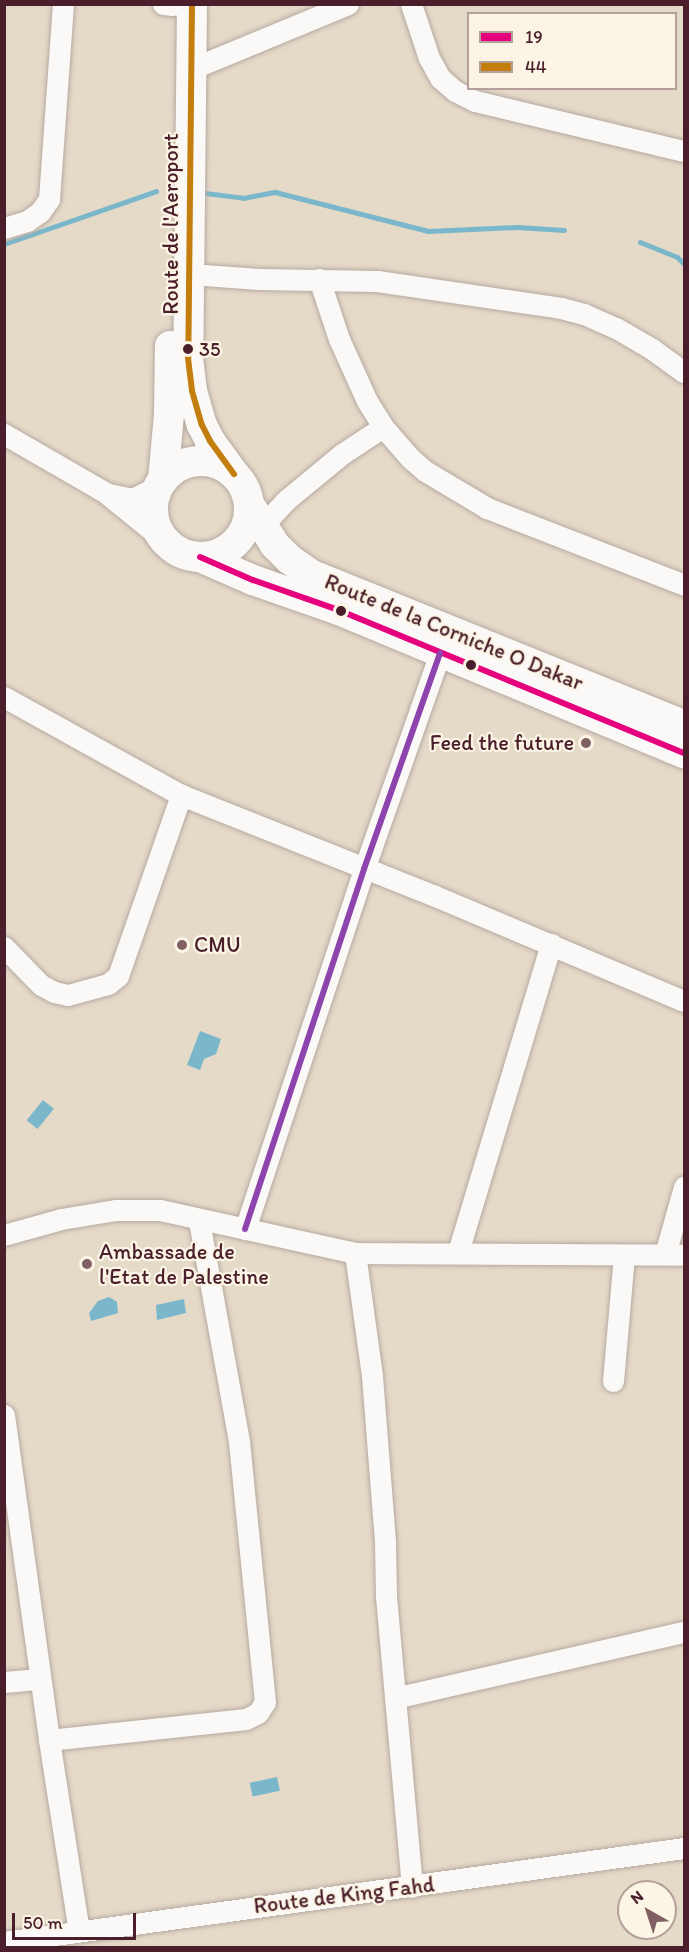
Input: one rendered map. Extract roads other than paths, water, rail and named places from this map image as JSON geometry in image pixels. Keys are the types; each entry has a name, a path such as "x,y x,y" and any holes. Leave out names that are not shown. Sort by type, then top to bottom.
{"highway":[{"name":"Route de l'Aeroport","path":"175,5 191,69 188,358 194,401 210,441 234,474"},
{"name":"Route de l'Aeroport","path":"161,483 171,384 175,5"},
{"path":"197,462 217,464 234,474 244,488 256,515 247,522 233,545 218,554 200,557 182,553 166,542 153,516 161,483 178,467 197,462"},
{"name":"Route de la Corniche O Dakar","path":"256,515 290,559 312,575 684,725"},
{"name":"Route de la Corniche O Dakar","path":"200,557 254,580 336,609 684,753"}],"street":[{"path":"4,228 27,221 40,212 49,199 63,4"},
{"path":"191,69 348,4"},
{"path":"411,4 429,58 440,78 455,91 476,101 684,151"},
{"path":"189,274 259,279 377,281 584,314 642,343 684,372"},
{"path":"319,279 339,339 367,400 383,428 410,459 425,471 487,507 684,585"},
{"path":"256,515 285,501 334,461 383,428"},
{"path":"4,434 106,493 166,542"},
{"path":"106,493 132,499 161,483"},
{"path":"245,1229 364,869 440,653"},
{"path":"4,697 181,795 551,944 684,1001"},
{"path":"4,946 41,985 54,992 68,995 108,984 118,976 181,795"},
{"path":"458,1252 551,944"},
{"path":"4,1235 61,1219 116,1210 160,1210 199,1221 355,1253 675,1254 684,1187"},
{"path":"49,1740 246,1719 258,1713 265,1702 239,1441 199,1221"},
{"path":"355,1253 372,1376 395,1698 412,1887"},
{"path":"613,1381 624,1255"},
{"path":"4,1415 49,1740 79,1931"},
{"path":"395,1698 684,1632"},
{"path":"4,1682 40,1678"},
{"name":"Route de King Fahd","path":"4,1942 684,1848"}],"water":[{"path":"200,1031 221,1039 216,1054 204,1059 200,1070 187,1065"},
{"path":"43,1100 54,1109 38,1129 27,1120"},
{"path":"109,1297 117,1302 118,1313 91,1321 89,1313 98,1301"},
{"path":"184,1299 186,1313 157,1320 156,1305"},
{"path":"277,1777 280,1791 253,1797 250,1783"}],"waterway":[{"path":"4,244 156,191"},
{"path":"205,193 243,198 275,192 428,231 517,227 564,230"},
{"path":"640,242 677,257 684,264"}],"place":[{"name":"35","path":"188,349"},
{"name":"Feed the future","path":"586,743"},
{"name":"CMU","path":"182,945"},
{"name":"Ambassade de l'Etat de Palestine","path":"87,1264"}]}
